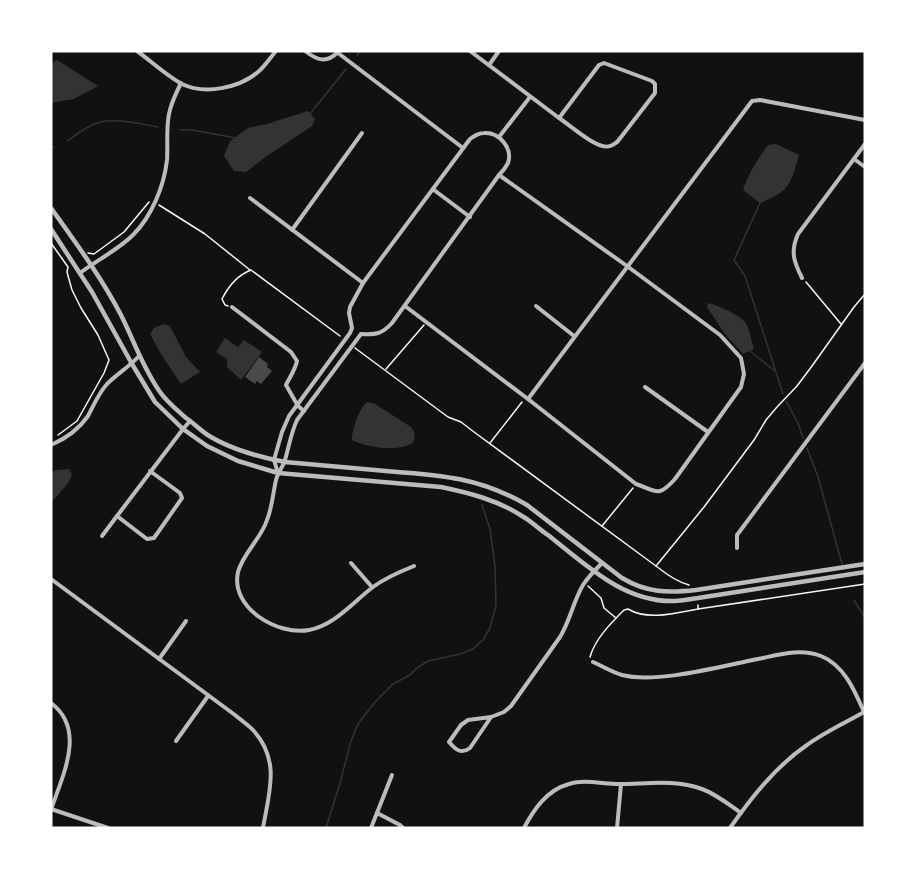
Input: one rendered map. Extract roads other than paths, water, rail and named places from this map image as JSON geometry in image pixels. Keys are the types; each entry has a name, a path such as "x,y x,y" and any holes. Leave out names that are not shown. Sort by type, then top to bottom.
{"street":[{"path":"137,51 181,83 204,89 225,88 238,84 255,74 276,51"},
{"path":"305,51 319,60 333,57 338,52 463,148"},
{"path":"470,51 559,118 597,145 604,147 611,146 618,141 655,93 655,84 604,63 599,65 559,118"},
{"path":"489,65 498,51"},
{"path":"80,273 134,234 154,203 162,187 169,114 181,83"},
{"path":"499,137 530,97"},
{"path":"527,398 752,101 760,100 865,120"},
{"path":"278,473 274,460 282,432 290,416 352,328 350,307 363,283 470,139 484,133 499,137 506,145 508,163 386,331 372,335 361,334 352,328"},
{"path":"291,230 362,134"},
{"path":"802,278 797,268 793,246 798,234 865,144"},
{"path":"854,159 865,167"},
{"path":"405,306 636,484 655,492 668,487 741,387 744,374 741,358 720,335 499,176"},
{"path":"434,190 470,217"},
{"path":"250,198 363,283"},
{"path":"51,208 85,255 121,315 139,357 162,395 190,421 226,445 285,462 453,477 491,487 527,505 630,583 658,592 696,590 865,564"},
{"path":"51,229 80,273 156,402 183,429 207,447 221,454 278,473 441,488 466,492 488,499 524,516 613,584 643,597 674,601 865,572"},
{"path":"536,306 574,336"},
{"path":"232,308 291,352 297,361 296,368 286,385 298,406 304,411"},
{"path":"361,334 304,411 291,435 285,462 278,473 267,521 241,564 236,584 249,608 262,620 287,628 307,630 332,621 372,587 414,566"},
{"path":"51,444 78,428 87,417 101,391 117,374 139,357"},
{"path":"736,548 737,535 865,363"},
{"path":"645,387 708,432"},
{"path":"102,536 190,421"},
{"path":"117,516 147,539 154,538 182,498 180,493 150,471"},
{"path":"351,562 372,587"},
{"path":"491,717 466,751 456,750 449,742 461,725 468,720 491,717 504,712 511,706 566,627 584,583 602,563"},
{"path":"51,579 253,730 267,752 272,777 262,828"},
{"path":"159,659 186,621"},
{"path":"593,662 621,674 651,677 791,652 819,655 827,658 842,671 865,712 813,741 790,757 730,828"},
{"path":"176,741 208,696"},
{"path":"51,703 67,722 70,734 68,760 51,809 108,828"},
{"path":"371,828 392,775"},
{"path":"524,828 547,796 562,787 578,782 690,785 710,792 741,813"},
{"path":"617,828 621,784"},
{"path":"377,813 403,828"}],"waterway":[{"path":"357,56 360,51"},
{"path":"309,115 346,69"},
{"path":"67,141 91,125 106,121 158,127"},
{"path":"180,130 236,138"},
{"path":"760,203 734,260 745,276 783,394"},
{"path":"750,351 775,371"},
{"path":"786,401 803,438"},
{"path":"807,448 818,477 842,564"},
{"path":"326,828 351,741 358,724 375,702 393,684 410,675 428,661 473,649 483,640 490,628 496,606 495,566 490,529 482,505"},
{"path":"854,600 865,618"}]}
